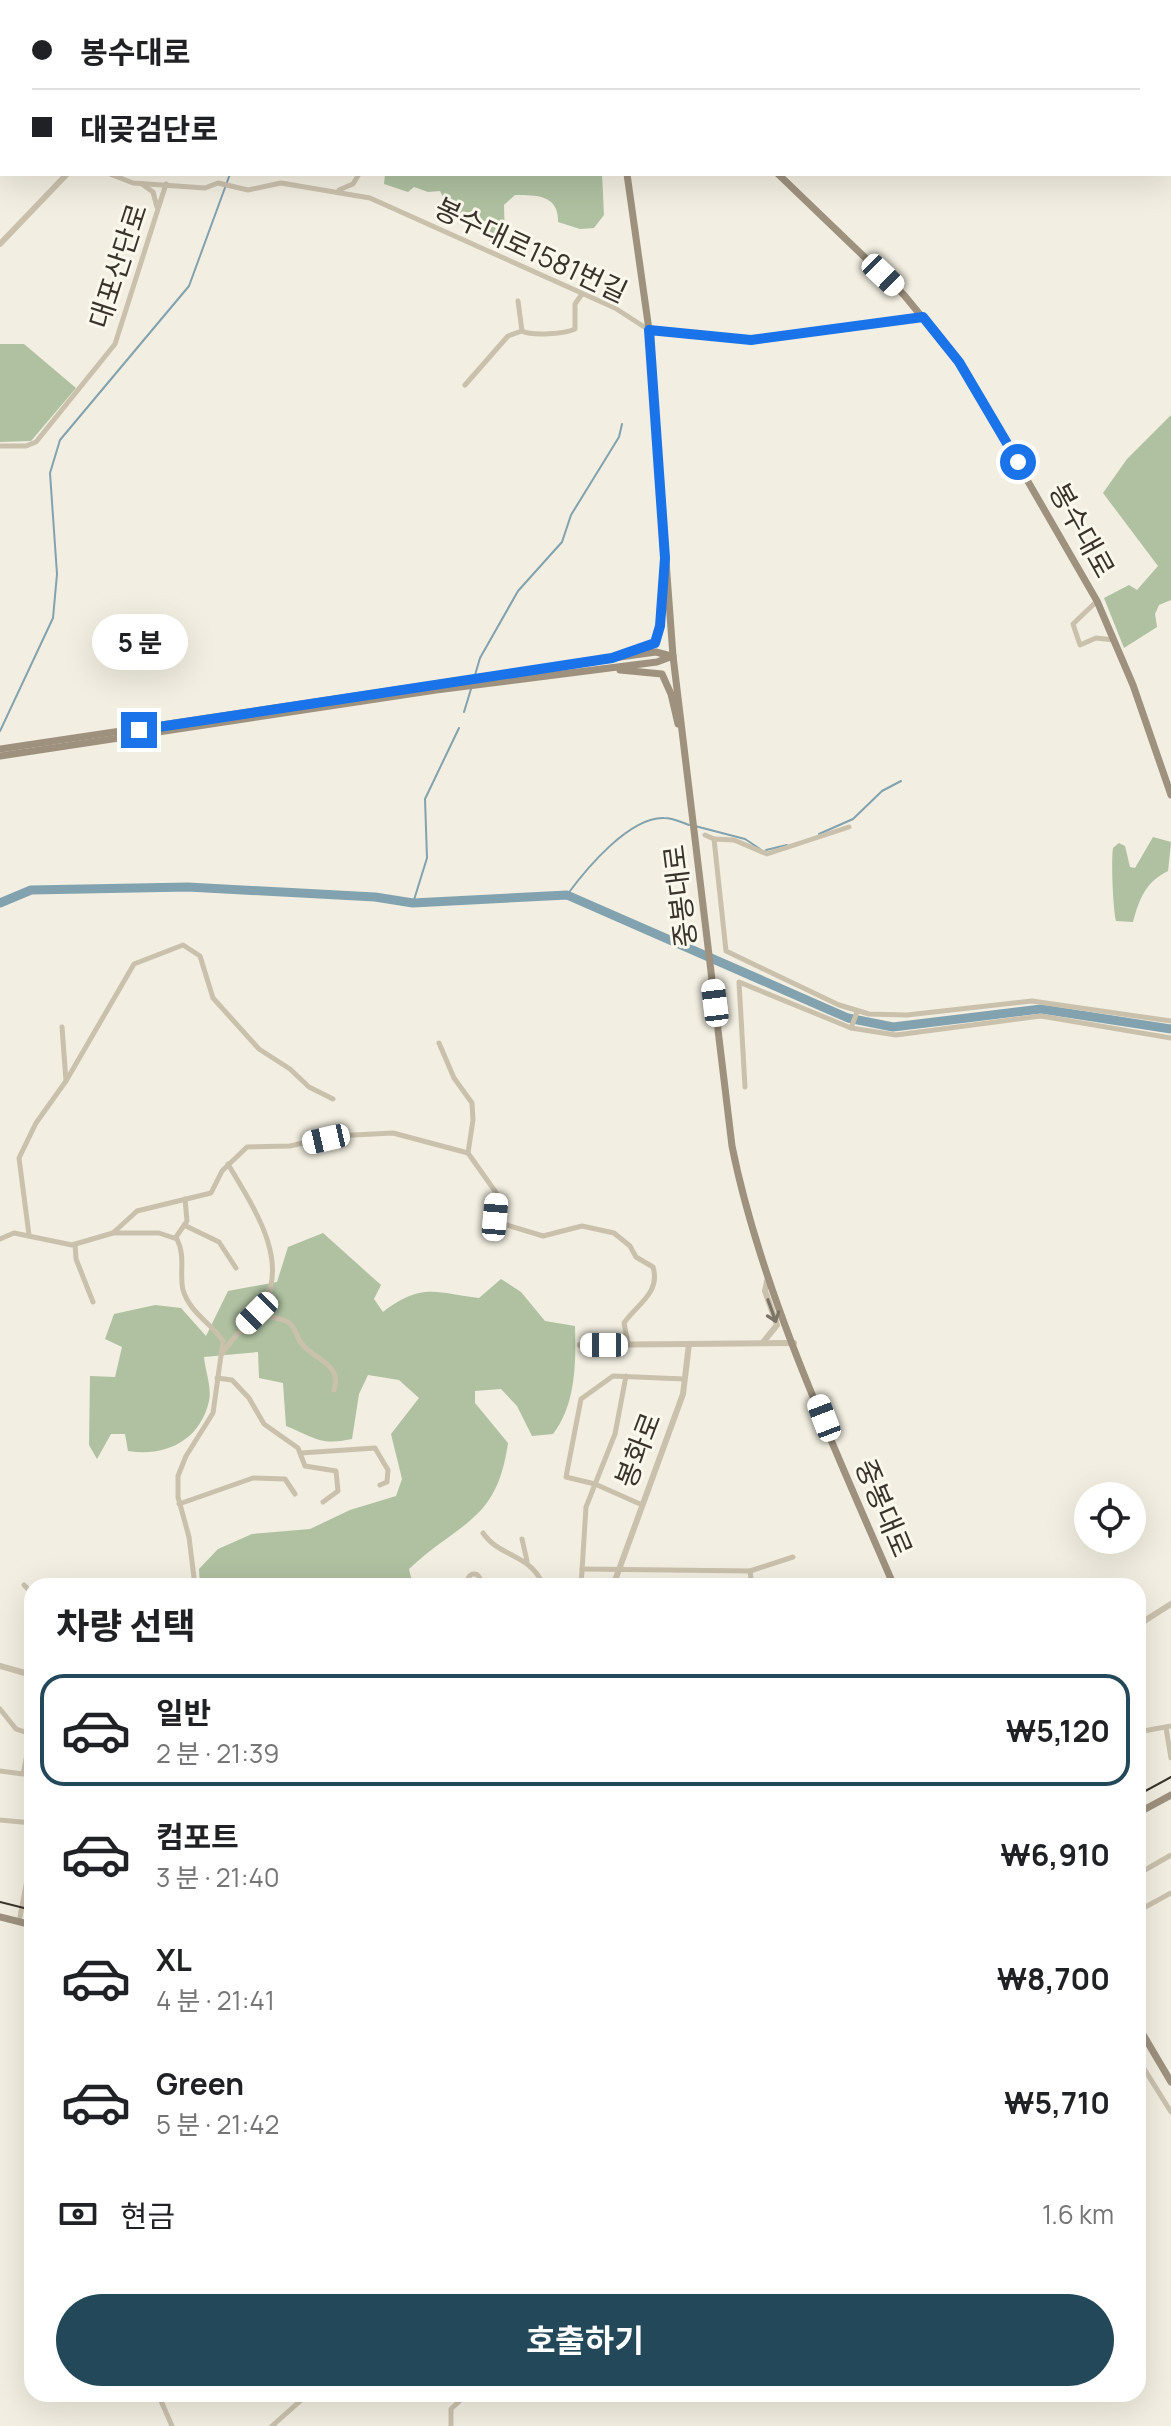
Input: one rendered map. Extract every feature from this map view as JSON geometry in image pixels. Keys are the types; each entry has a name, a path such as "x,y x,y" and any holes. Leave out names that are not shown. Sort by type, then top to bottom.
{"main road":[{"name":"중봉대로","path":"627,176 649,330 673,656 682,735 700,835 707,933 732,1146 739,1183 768,1273 891,1578"},
{"name":"봉수대로","path":"780,176 923,317 959,362 1097,601 1133,685 1171,795"},
{"path":"490,680 656,652 673,656"},
{"path":"0,749 449,685 657,662 673,656"},
{"path":"606,668 662,674 682,735"},
{"path":"0,756 449,685"},
{"path":"1146,1809 1171,1795"},
{"path":"0,1917 24,1923"},
{"path":"1146,2040 1171,2082"}],"street":[{"path":"0,244 65,176"},
{"path":"114,176 128,183 166,184"},
{"path":"338,190 353,184 358,176"},
{"path":"141,183 153,192 158,209"},
{"name":"봉수대로1581번길","path":"166,184 205,188 220,183 248,190 281,183 338,190 370,198 615,308 649,330 751,340 923,317"},
{"name":"대포산단로","path":"0,446 26,446 36,442 112,348 166,184"},
{"path":"465,385 508,336 522,331 530,335 573,330 575,304 582,294"},
{"path":"518,301 522,331"},
{"path":"612,658 650,646 658,638 665,558"},
{"path":"1097,601 1073,624 1073,630 1080,645 1096,638 1114,640"},
{"path":"700,835 734,840 767,854 849,827"},
{"path":"714,839 726,951 857,1012 907,1015 1032,1001 1171,1021"},
{"path":"29,1235 19,1158 22,1145 66,1081 134,964 183,945 200,956 213,998 259,1049 290,1069 309,1087 333,1099"},
{"path":"745,1087 739,982 851,1028 896,1035 1041,1016 1171,1038"},
{"path":"851,1028 857,1012"},
{"path":"62,1027 66,1081"},
{"path":"439,1043 454,1078 472,1103 468,1153"},
{"path":"113,1233 137,1211 212,1192 228,1164 250,1146 290,1146 334,1136 393,1133 468,1153 497,1194 495,1217 500,1225 543,1236 582,1226 614,1233 630,1246 636,1257 653,1267 655,1277 644,1303 624,1323 628,1344"},
{"path":"221,1358 232,1338 265,1303 272,1262 261,1222 228,1164"},
{"path":"176,1237 186,1226 185,1199"},
{"path":"186,1226 219,1242 236,1268"},
{"path":"0,1239 14,1233 75,1244 113,1233 159,1233 176,1237"},
{"path":"176,1237 184,1257 184,1291 195,1311 221,1337 213,1413 178,1476 179,1504 189,1537 194,1578"},
{"path":"75,1244 76,1259 93,1302"},
{"path":"761,1343 770,1338 777,1325 765,1291 768,1273"},
{"path":"257,1313 292,1325 310,1353 321,1357 330,1368 336,1378 334,1390"},
{"path":"580,1345 794,1343"},
{"name":"봉화로","path":"615,1578 640,1504 675,1418 689,1344"},
{"path":"640,1504 595,1484 566,1477 580,1401 606,1379 626,1376 684,1379"},
{"path":"581,1578 586,1507 615,1434 626,1376"},
{"path":"217,1378 232,1380 249,1398 264,1424 301,1453 305,1466 336,1471 338,1491 323,1502"},
{"path":"301,1453 375,1448 388,1470 387,1482 380,1485"},
{"path":"179,1504 253,1478 285,1479 295,1494"},
{"path":"483,1533 487,1540 527,1562"},
{"path":"522,1539 527,1562 538,1578"},
{"path":"582,1569 750,1571 793,1557"},
{"path":"750,1571 751,1578"},
{"path":"1146,1620 1170,1607"},
{"path":"0,1666 24,1673"},
{"path":"0,1709 16,1729 24,1731"},
{"path":"1146,1731 1169,1727 1171,1758"},
{"path":"0,1771 23,1774 24,1769"},
{"path":"0,1820 24,1822"},
{"path":"1146,1869 1171,1855"},
{"path":"1146,1907 1171,1893"},
{"path":"19,1922 24,1896"},
{"path":"1146,2072 1171,2112"},
{"path":"162,2402 172,2426"},
{"path":"272,2426 299,2402"},
{"path":"451,2426 451,2409 458,2402"}],"green space":[{"path":"385,176 602,176 604,215 594,228 580,229 558,222 555,206 545,198 515,195 504,205 505,242 497,247 449,208 440,191 428,192 414,187 408,192 384,184"},
{"path":"0,344 24,344 76,388 31,441 0,442"},
{"path":"1171,415 1171,600 1159,605 1155,614 1157,627 1124,648 1104,598 1129,585 1137,590 1158,566 1103,493 1127,459"},
{"path":"1153,837 1171,842 1168,871 1144,892 1133,922 1116,921 1113,848 1119,843 1125,846 1130,867 1135,868"},
{"path":"323,1233 381,1285 374,1299 383,1312 408,1296 419,1293 440,1292 479,1298 501,1279 521,1292 545,1321 575,1326 575,1369 570,1396 561,1422 553,1434 532,1436 517,1406 501,1389 475,1391 475,1403 508,1443 503,1469 485,1505 474,1518 409,1569 411,1578 200,1578 199,1569 218,1549 252,1534 310,1529 350,1510 396,1496 402,1479 391,1434 419,1398 399,1380 368,1375 359,1394 352,1439 324,1441 286,1426 283,1383 259,1378 258,1352 204,1357 210,1396 198,1427 189,1436 168,1448 142,1452 128,1451 125,1434 111,1434 97,1459 89,1445 90,1376 115,1377 122,1347 105,1339 114,1314 155,1305 181,1308 206,1336 228,1291 277,1282 288,1247"}],"waterway":[{"path":"0,731 53,618 57,574 50,473 60,440 189,286 229,176"},
{"path":"475,675 480,658 518,591 562,542 571,515 619,437 622,424"},
{"path":"464,712 471,689"},
{"path":"413,903 427,858 425,799 459,728"},
{"path":"819,834 853,819 882,791 901,781"},
{"path":"567,895 610,846 637,826 664,818 689,825"},
{"path":"695,826 745,839 760,849"},
{"path":"766,850 787,845"},
{"path":"0,903 31,890 188,887 375,897 413,903 567,895 848,1018 893,1027 1041,1009 1171,1029"}],"tram line":[{"path":"1146,1791 1171,1777"},
{"path":"0,1902 24,1908"}],"route":[{"path":"139,730 612,658 655,643 660,626 665,558 649,330 751,340 923,317 959,362 1018,462"}]}
